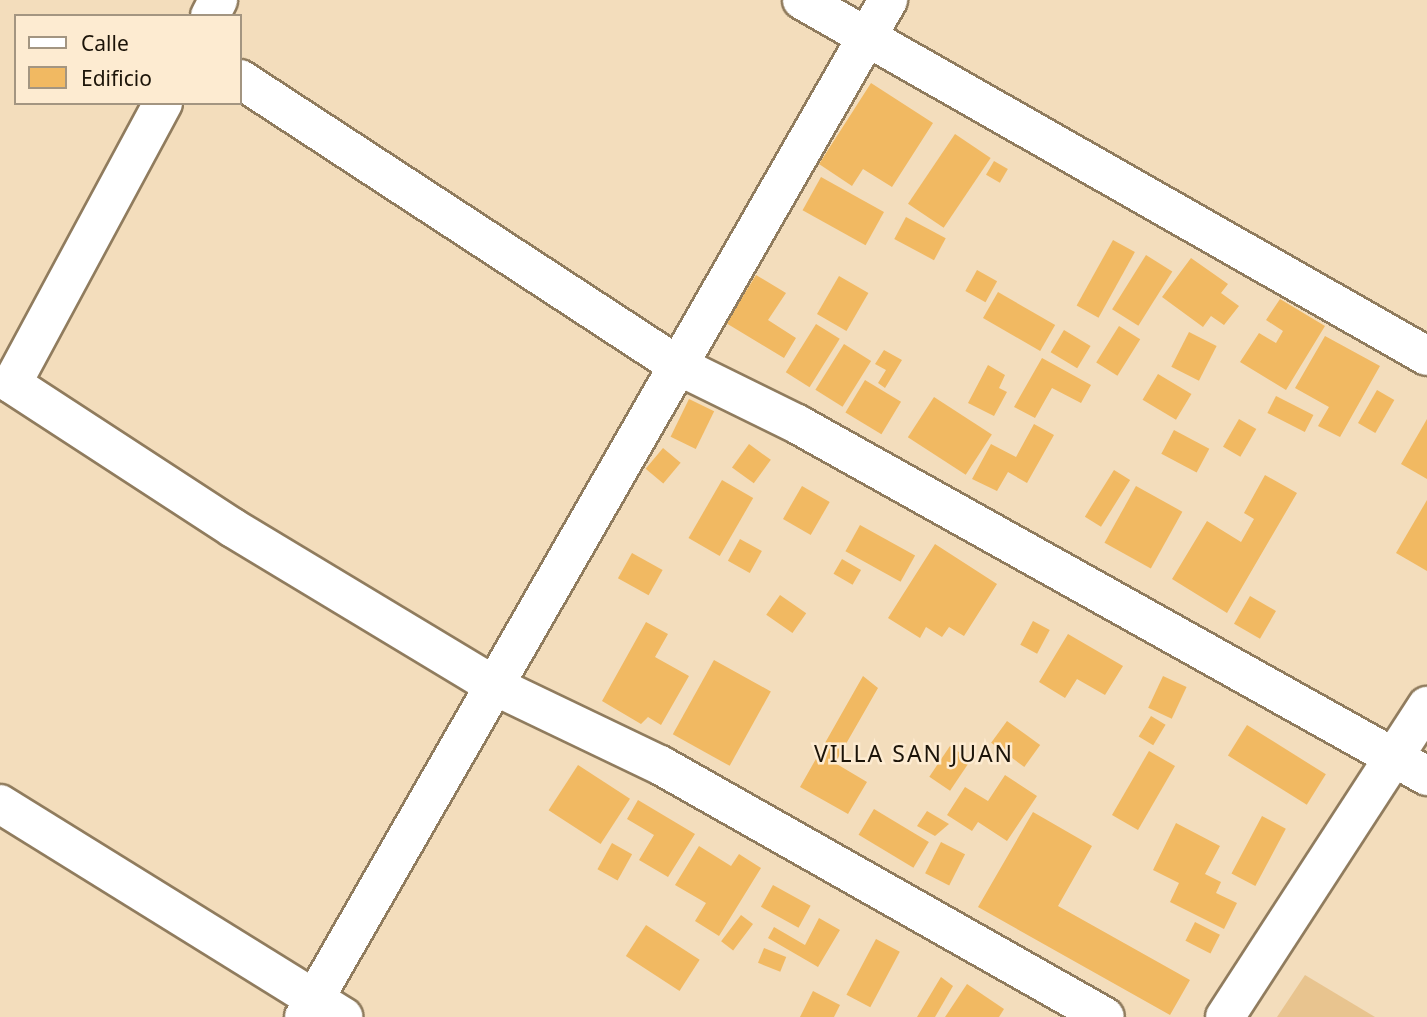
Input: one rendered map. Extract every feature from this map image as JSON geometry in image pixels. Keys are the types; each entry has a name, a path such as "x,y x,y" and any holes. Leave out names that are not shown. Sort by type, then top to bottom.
{"street":[{"path":"802,0 866,40 1427,356"},
{"path":"0,804 320,1012 495,686 888,0"},
{"path":"242,80 677,365 797,424 1427,776"},
{"path":"162,105 12,384 233,528 495,686 660,765 1105,1017"},
{"path":"1225,1017 1427,706"}],"shaded area":[{"path":"1305,975 1375,1017 1277,1017"}],"building":[{"path":"871,83 933,123 892,187 863,169 852,186 819,164"},
{"path":"955,134 991,158 944,228 908,204"},
{"path":"994,161 1008,169 1000,183 986,175"},
{"path":"821,177 884,212 866,245 803,210"},
{"path":"906,217 946,238 934,260 894,239"},
{"path":"1113,240 1135,252 1099,318 1077,306"},
{"path":"1146,255 1172,271 1138,326 1112,309"},
{"path":"1191,258 1228,284 1221,293 1239,306 1224,325 1211,316 1203,327 1162,297"},
{"path":"977,270 997,281 985,302 965,291"},
{"path":"756,275 786,293 768,320 796,338 784,358 726,323"},
{"path":"839,276 868,293 846,331 817,314"},
{"path":"998,292 1055,325 1040,351 983,318"},
{"path":"1280,299 1325,326 1286,390 1240,362 1259,333 1276,343 1283,331 1266,320"},
{"path":"816,324 840,339 810,387 786,372"},
{"path":"1119,326 1140,339 1117,376 1096,362"},
{"path":"1064,330 1091,346 1077,368 1051,352"},
{"path":"1189,332 1217,346 1199,381 1171,367"},
{"path":"1325,336 1380,366 1340,437 1318,426 1329,407 1295,388"},
{"path":"844,344 871,361 843,407 815,390"},
{"path":"884,350 902,360 885,388 878,383 886,370 875,364"},
{"path":"1042,358 1091,385 1081,403 1052,388 1035,418 1014,407"},
{"path":"988,365 1005,375 999,388 1007,392 994,416 968,403"},
{"path":"1158,374 1191,394 1176,420 1143,400"},
{"path":"865,380 901,402 881,434 845,413"},
{"path":"1377,390 1394,400 1375,433 1358,423"},
{"path":"1276,396 1313,415 1305,432 1267,413"},
{"path":"934,397 992,435 966,475 908,437"},
{"path":"689,399 714,411 696,449 671,437"},
{"path":"1239,419 1256,429 1240,457 1223,447"},
{"path":"1427,419 1427,479 1401,464"},
{"path":"1034,424 1054,435 1027,483 1008,472 997,491 972,479 991,444 1016,457"},
{"path":"1174,430 1209,449 1197,473 1161,454"},
{"path":"749,444 771,460 754,483 732,467"},
{"path":"663,448 681,463 663,483 646,469"},
{"path":"1114,470 1130,480 1101,527 1085,517"},
{"path":"1265,475 1297,493 1227,613 1172,579 1207,521 1241,542 1254,519 1244,513"},
{"path":"722,480 753,498 720,556 688,538"},
{"path":"802,486 830,502 811,535 783,519"},
{"path":"1136,486 1182,512 1151,569 1104,543"},
{"path":"1427,500 1427,571 1396,553"},
{"path":"860,525 915,556 901,582 845,551"},
{"path":"740,539 762,551 750,573 728,561"},
{"path":"935,544 997,584 964,636 949,627 942,637 926,627 920,638 888,618"},
{"path":"632,553 663,570 649,595 618,578"},
{"path":"842,559 861,570 853,585 834,574"},
{"path":"780,595 806,613 792,633 766,615"},
{"path":"1250,596 1276,611 1260,639 1234,624"},
{"path":"1033,621 1050,630 1037,654 1020,645"},
{"path":"646,622 668,634 655,657 689,676 661,725 648,717 641,724 602,701"},
{"path":"1068,634 1123,666 1105,695 1077,679 1065,698 1039,682"},
{"path":"714,660 771,692 730,766 673,734"},
{"path":"863,676 878,688 835,763 867,782 848,814 800,787"},
{"path":"1163,676 1187,687 1172,719 1148,708"},
{"path":"1151,716 1166,725 1153,745 1139,737"},
{"path":"1007,721 1040,745 1024,767 991,743"},
{"path":"1247,725 1326,774 1307,805 1228,756"},
{"path":"950,746 971,760 950,791 929,777"},
{"path":"1149,751 1175,766 1138,830 1112,815"},
{"path":"578,765 630,799 601,844 549,810"},
{"path":"1005,775 1037,796 1007,841 978,822 972,831 947,815 965,787 988,801"},
{"path":"638,800 695,834 668,877 639,860 654,835 627,819"},
{"path":"874,809 929,842 913,868 859,835"},
{"path":"927,811 949,824 935,836 917,826"},
{"path":"1033,812 1092,846 1058,906 1190,980 1170,1015 978,907"},
{"path":"1262,816 1286,829 1255,886 1231,873"},
{"path":"1176,823 1220,846 1205,874 1221,882 1216,893 1237,903 1224,929 1170,902 1179,883 1153,870"},
{"path":"941,842 965,854 949,885 925,873"},
{"path":"612,843 632,854 618,880 597,869"},
{"path":"699,846 731,866 739,854 761,868 719,936 695,921 706,903 675,885"},
{"path":"773,885 811,906 798,928 761,907"},
{"path":"741,915 753,924 733,950 721,941"},
{"path":"819,918 840,930 818,967 768,938 774,927 805,945"},
{"path":"1195,922 1220,935 1210,953 1185,941"},
{"path":"646,925 700,960 680,991 626,956"},
{"path":"876,939 900,952 870,1007 846,995"},
{"path":"764,948 786,957 780,972 758,963"},
{"path":"941,977 953,986 935,1017 917,1017"},
{"path":"967,984 1004,1009 999,1017 945,1017"},
{"path":"813,991 840,1005 834,1017 800,1017"}],"district":[{"name":"VILLA SAN JUAN","path":"914,753"}]}
